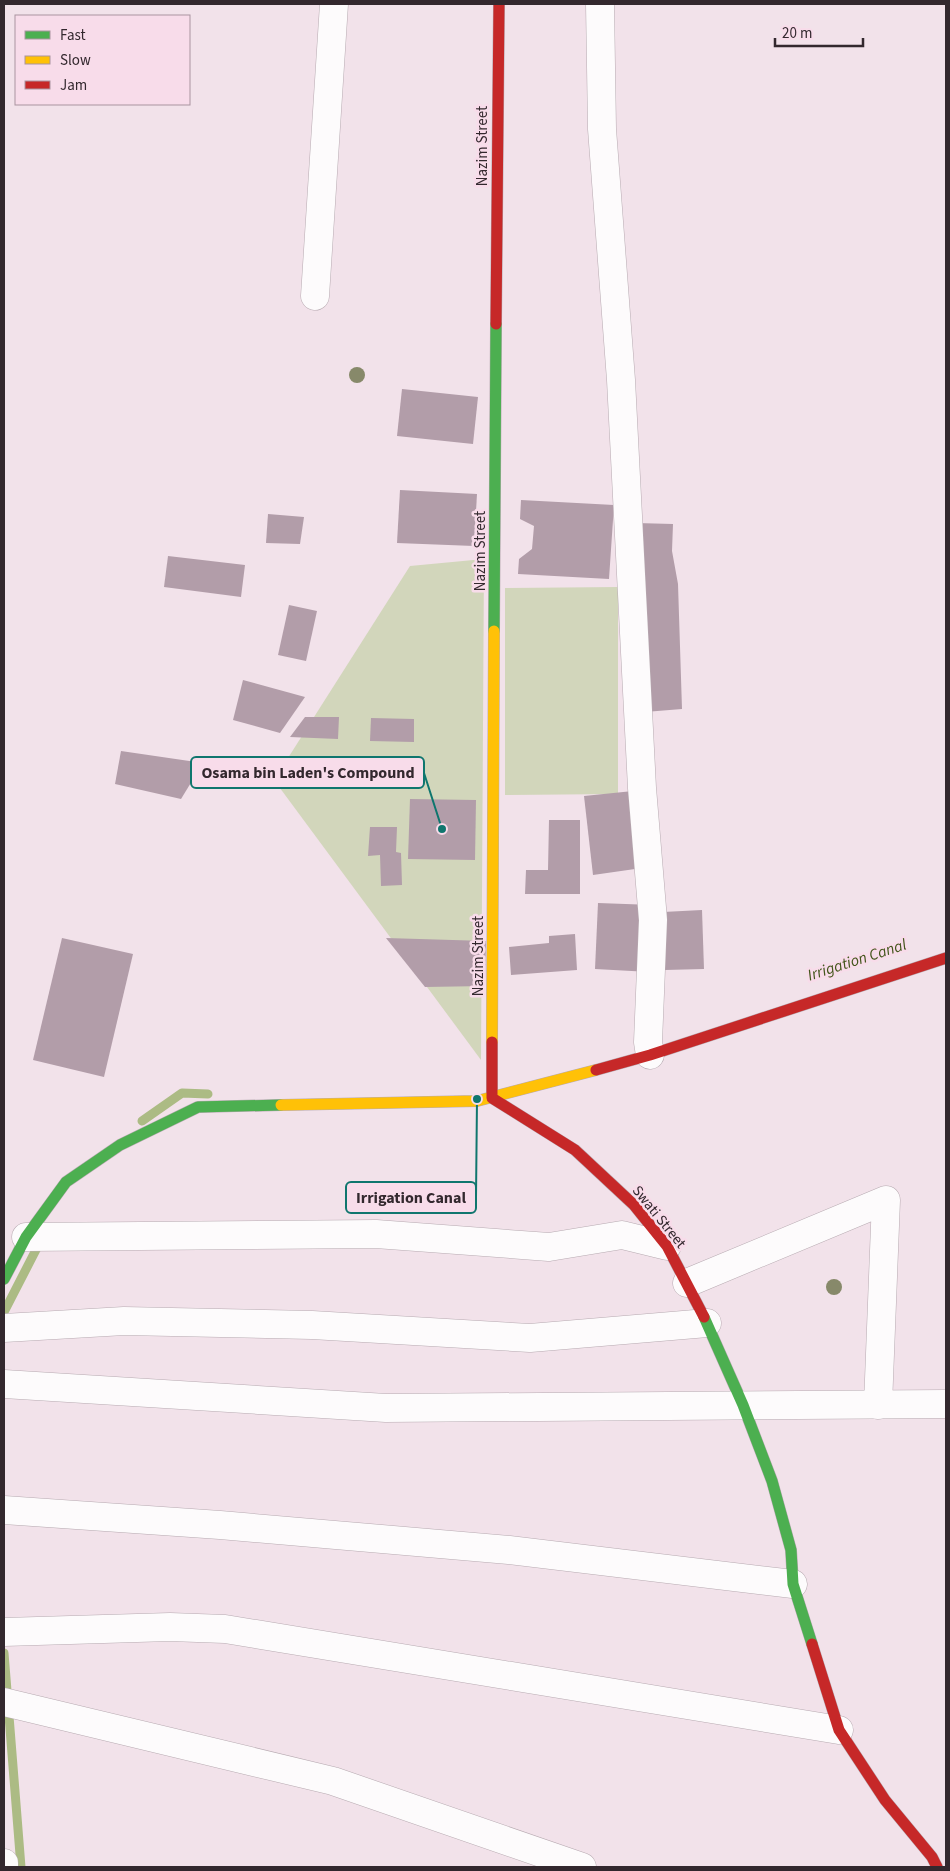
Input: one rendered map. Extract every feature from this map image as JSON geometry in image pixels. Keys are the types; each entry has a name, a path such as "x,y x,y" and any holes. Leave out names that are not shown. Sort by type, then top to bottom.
{"street":[{"path":"315,296 334,4"},
{"name":"Nazim Street","path":"492,1098 499,4"},
{"path":"600,4 602,129 621,380 642,788 653,920 648,1042 650,1055"},
{"path":"4,1279 26,1237 66,1182 120,1145 198,1107 477,1101 650,1055 946,958"},
{"name":"Swati Street","path":"492,1098 575,1150 634,1205 667,1246 707,1323 743,1406 772,1480 791,1550 793,1584 839,1730 885,1800 932,1857 937,1867"},
{"path":"687,1283 886,1200 878,1405"},
{"path":"26,1237 376,1234 549,1247 622,1235 667,1246"},
{"path":"4,1328 134,1321 312,1325 530,1338 707,1323"},
{"path":"4,1384 386,1408 946,1404"},
{"path":"4,1510 220,1525 509,1550 793,1584"},
{"path":"4,1632 170,1627 225,1629 839,1730"},
{"path":"4,1702 333,1781 582,1867"}],"green space":[{"path":"484,559 481,1060 274,780 410,566"},
{"path":"618,587 618,794 505,795 505,588"}],"building":[{"path":"402,389 478,397 473,444 397,436"},
{"path":"400,490 477,494 474,546 397,543"},
{"path":"521,500 614,505 609,579 518,574 519,559 532,549 534,526 520,519"},
{"path":"268,514 304,517 300,544 266,543"},
{"path":"636,523 673,524 672,551 678,584 682,709 645,712"},
{"path":"168,556 245,565 241,597 164,587"},
{"path":"289,605 317,611 306,661 278,655"},
{"path":"243,680 305,697 280,733 233,720"},
{"path":"305,717 339,717 338,739 290,737"},
{"path":"371,718 414,719 414,742 370,741"},
{"path":"121,751 203,763 181,799 115,784"},
{"path":"633,791 642,868 593,875 584,796"},
{"path":"410,799 476,800 475,860 408,859"},
{"path":"549,820 580,820 580,894 525,894 526,870 548,870"},
{"path":"370,827 397,827 396,852 401,853 402,885 381,886 380,855 368,856"},
{"path":"598,903 653,905 650,972 595,969"},
{"path":"702,910 704,969 665,970 663,912"},
{"path":"575,934 577,970 511,975 509,947 549,943 549,936"},
{"path":"62,938 133,954 104,1077 33,1060"},
{"path":"386,938 486,941 485,986 425,987"}],"waterway":[{"name":"Irrigation Canal","path":"142,1121 182,1093 208,1094"},
{"name":"Irrigation Canal","path":"4,1312 40,1242"},
{"name":"Irrigation Canal","path":"4,1653 21,1867"}],"traffic: fast":[{"path":"494,631 496,324"},
{"path":"4,1279 26,1237 66,1182 120,1145 198,1107 281,1105"},
{"path":"704,1317 743,1405 772,1481 791,1550 793,1584 812,1644"}],"traffic: slow":[{"path":"492,1042 494,631"},
{"path":"281,1105 477,1101 596,1070"}],"traffic: jam":[{"path":"496,324 499,4"},
{"path":"596,1070 650,1055 946,958"},
{"path":"492,1042 492,1098 575,1150 634,1205 667,1246 704,1317"},
{"path":"812,1644 839,1730 885,1800 932,1857 937,1867"}],"place":[{"name":"Osama bin Laden's Compound","path":"442,829"},
{"name":"Irrigation Canal","path":"477,1099"}]}
